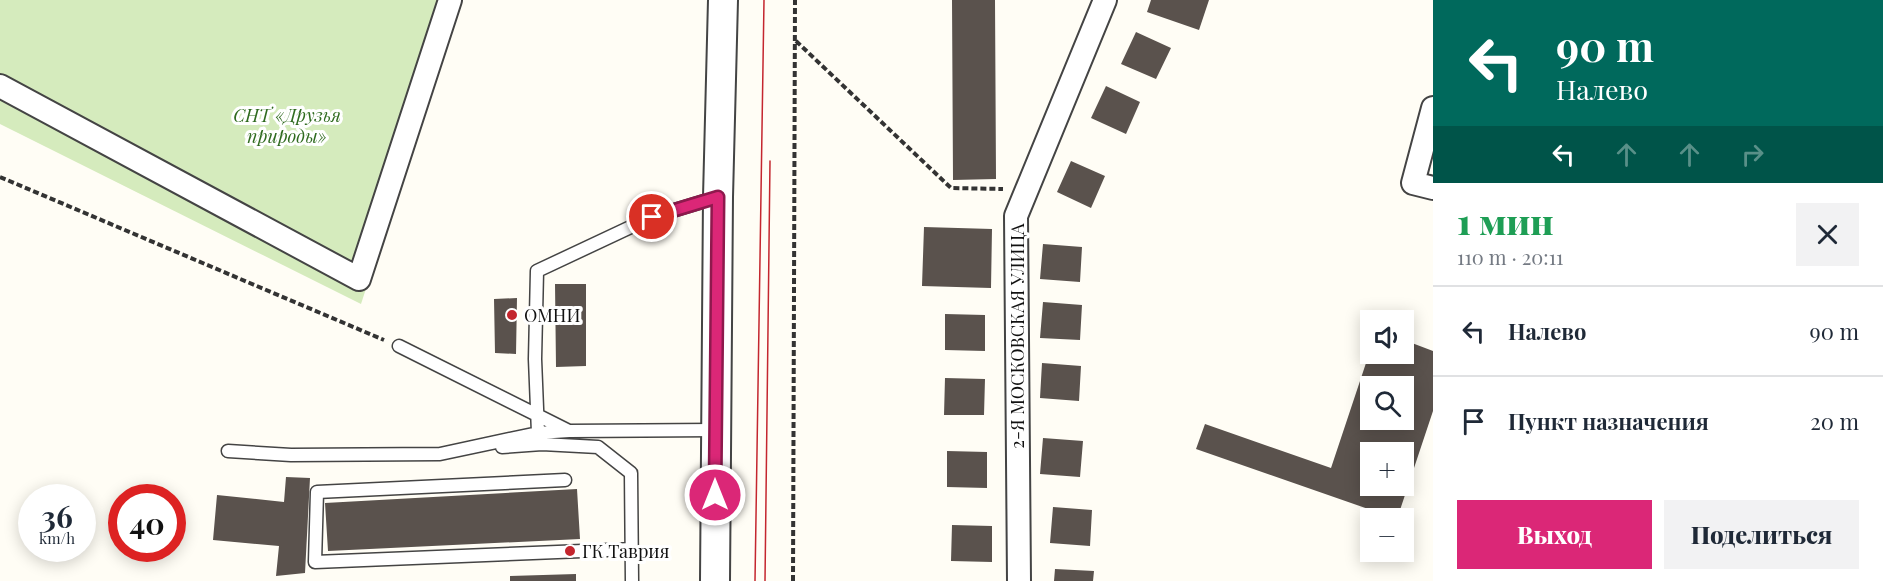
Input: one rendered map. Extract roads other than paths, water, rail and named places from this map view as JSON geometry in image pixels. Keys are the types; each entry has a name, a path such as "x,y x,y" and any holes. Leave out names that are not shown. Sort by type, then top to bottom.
{"street":[{"path":"0,86 359,279 450,0"},
{"path":"715,581 718,197 723,0"},
{"name":"2-Я МОСКОВСКАЯ УЛИЦА","path":"1019,581 1016,216 1105,0"},
{"path":"1423,186 1433,108"}],"lane":[{"path":"538,433 536,412 537,271 652,217 718,197"},
{"path":"399,346 536,412 569,431"},
{"path":"228,451 291,455 440,454 538,433 716,430"},
{"path":"465,449 542,444 598,447 631,473 632,581"},
{"path":"565,480 317,492 315,562 632,549"}],"tram line":[{"path":"755,581 764,0"},
{"path":"765,581 770,161"}],"place":[{"name":"ОМНИ","path":"512,315"},
{"name":"ГК Таврия","path":"570,551"}],"park label":[{"name":"СНТ «Друзья природы»","path":"287,125"}]}
